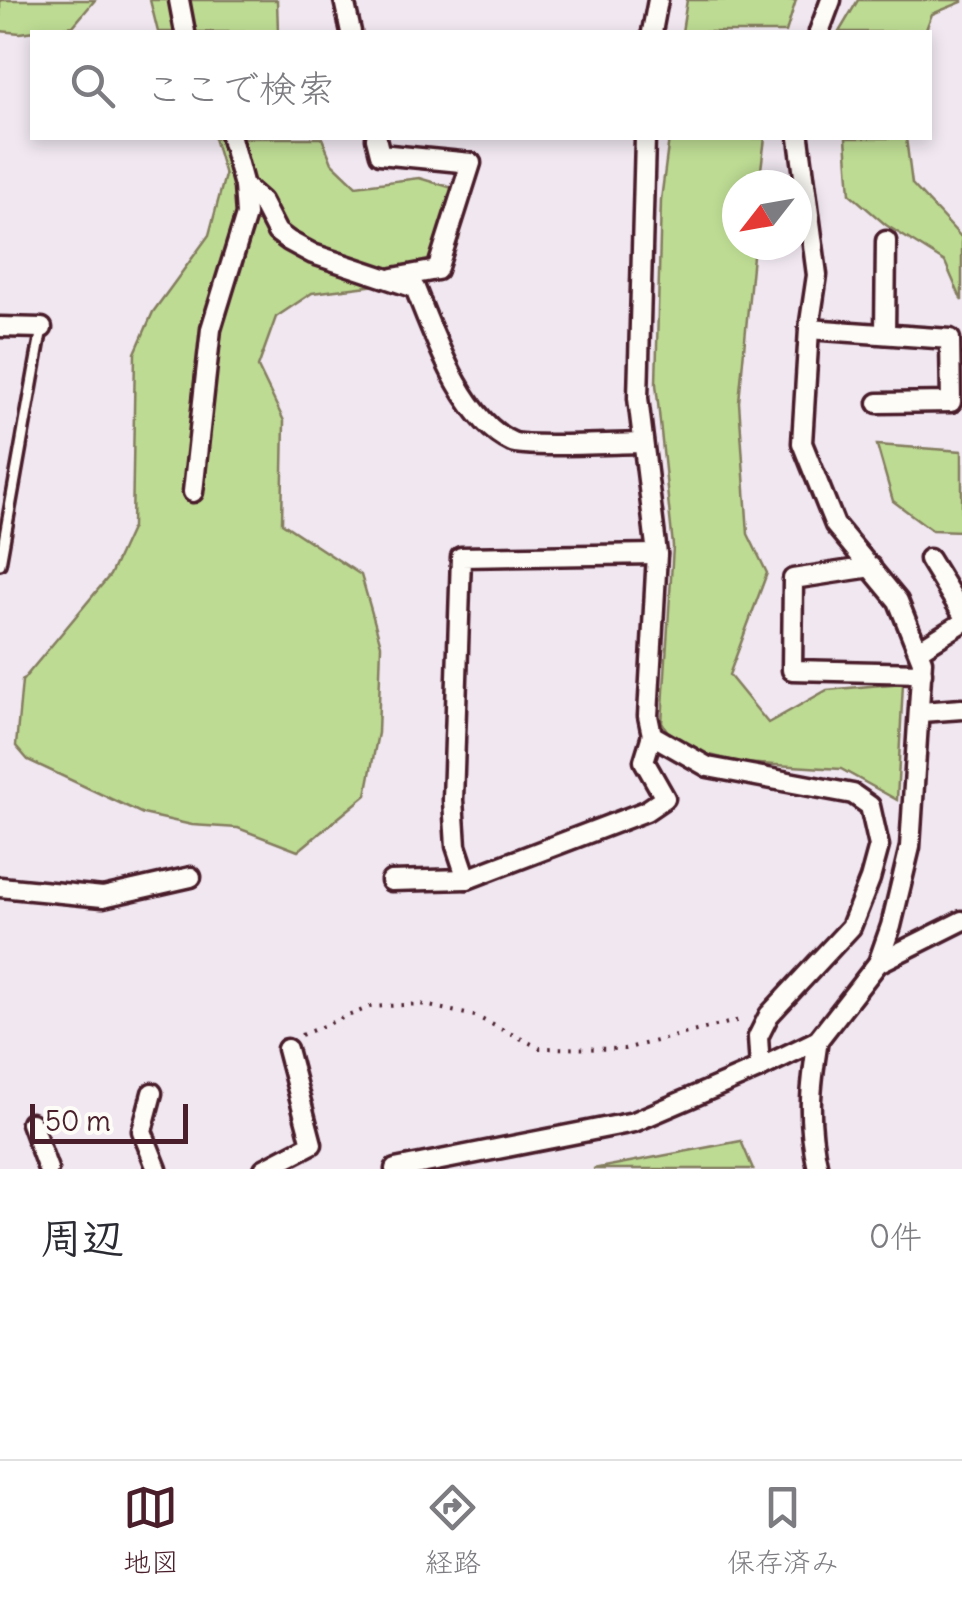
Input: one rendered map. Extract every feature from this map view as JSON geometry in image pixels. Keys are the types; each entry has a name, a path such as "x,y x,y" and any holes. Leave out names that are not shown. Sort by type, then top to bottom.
{"street":[{"path":"179,0 186,30"},
{"path":"344,0 352,30"},
{"path":"652,30 658,0"},
{"path":"820,30 831,0"},
{"path":"192,492 211,329 246,215 244,186 232,140"},
{"path":"376,140 380,154 471,162 437,270 388,279"},
{"path":"391,881 467,879 646,811 666,798 644,761 652,735 648,716 657,554 638,398 646,140"},
{"path":"396,1169 634,1122 818,1040 878,964 910,847 922,673 919,650 898,601 836,525 802,443 809,329 817,275 800,140"},
{"path":"244,186 261,201 278,232 289,241 313,254 415,288 444,363 485,423 514,444 644,442"},
{"path":"885,334 886,241"},
{"path":"0,328 42,328"},
{"path":"809,329 950,339 951,402 878,402"},
{"path":"467,879 456,846 453,800 461,557 657,554"},
{"path":"928,559 962,613"},
{"path":"871,566 793,579 792,670 922,673"},
{"path":"919,650 962,623"},
{"path":"921,712 962,709"},
{"path":"652,735 708,768 853,794 870,806 879,846 851,927 773,1012 758,1037 760,1068"},
{"path":"0,887 102,897 191,877"},
{"path":"878,964 962,921"},
{"path":"818,1040 809,1097 818,1169"},
{"path":"264,1169 312,1144 287,1049"},
{"path":"152,1093 142,1131 157,1169"},
{"path":"31,1122 48,1169"}],"lane":[{"path":"0,564 42,328"}],"path":[{"path":"301,1034 370,1008 420,1004 474,1016 540,1048 624,1048 773,1012"}],"green space":[{"path":"0,0 95,0 73,26 20,33 0,31"},
{"path":"150,0 277,0 278,30 158,30"},
{"path":"687,0 796,0 787,30 682,30"},
{"path":"858,0 962,0 932,14 926,30 840,30"},
{"path":"215,140 323,140 332,163 356,186 419,178 466,192 459,240 417,280 312,293 276,317 258,367 284,421 282,523 361,575 381,645 378,733 366,795 298,851 238,828 192,825 143,814 28,760 16,746 22,681 110,575 132,527 135,353 153,312 209,235 225,175"},
{"path":"669,140 765,140 761,170 722,170 722,260 753,260 739,402 748,534 767,573 729,675 768,723 827,690 903,683 897,800 841,769 742,763 678,747 662,723 673,546 656,384 661,200"},
{"path":"846,140 906,140 912,184 962,238 962,301 945,262 886,225 850,194"},
{"path":"877,445 962,451 962,531 932,530 893,501"},
{"path":"741,1141 753,1169 593,1169"}]}
